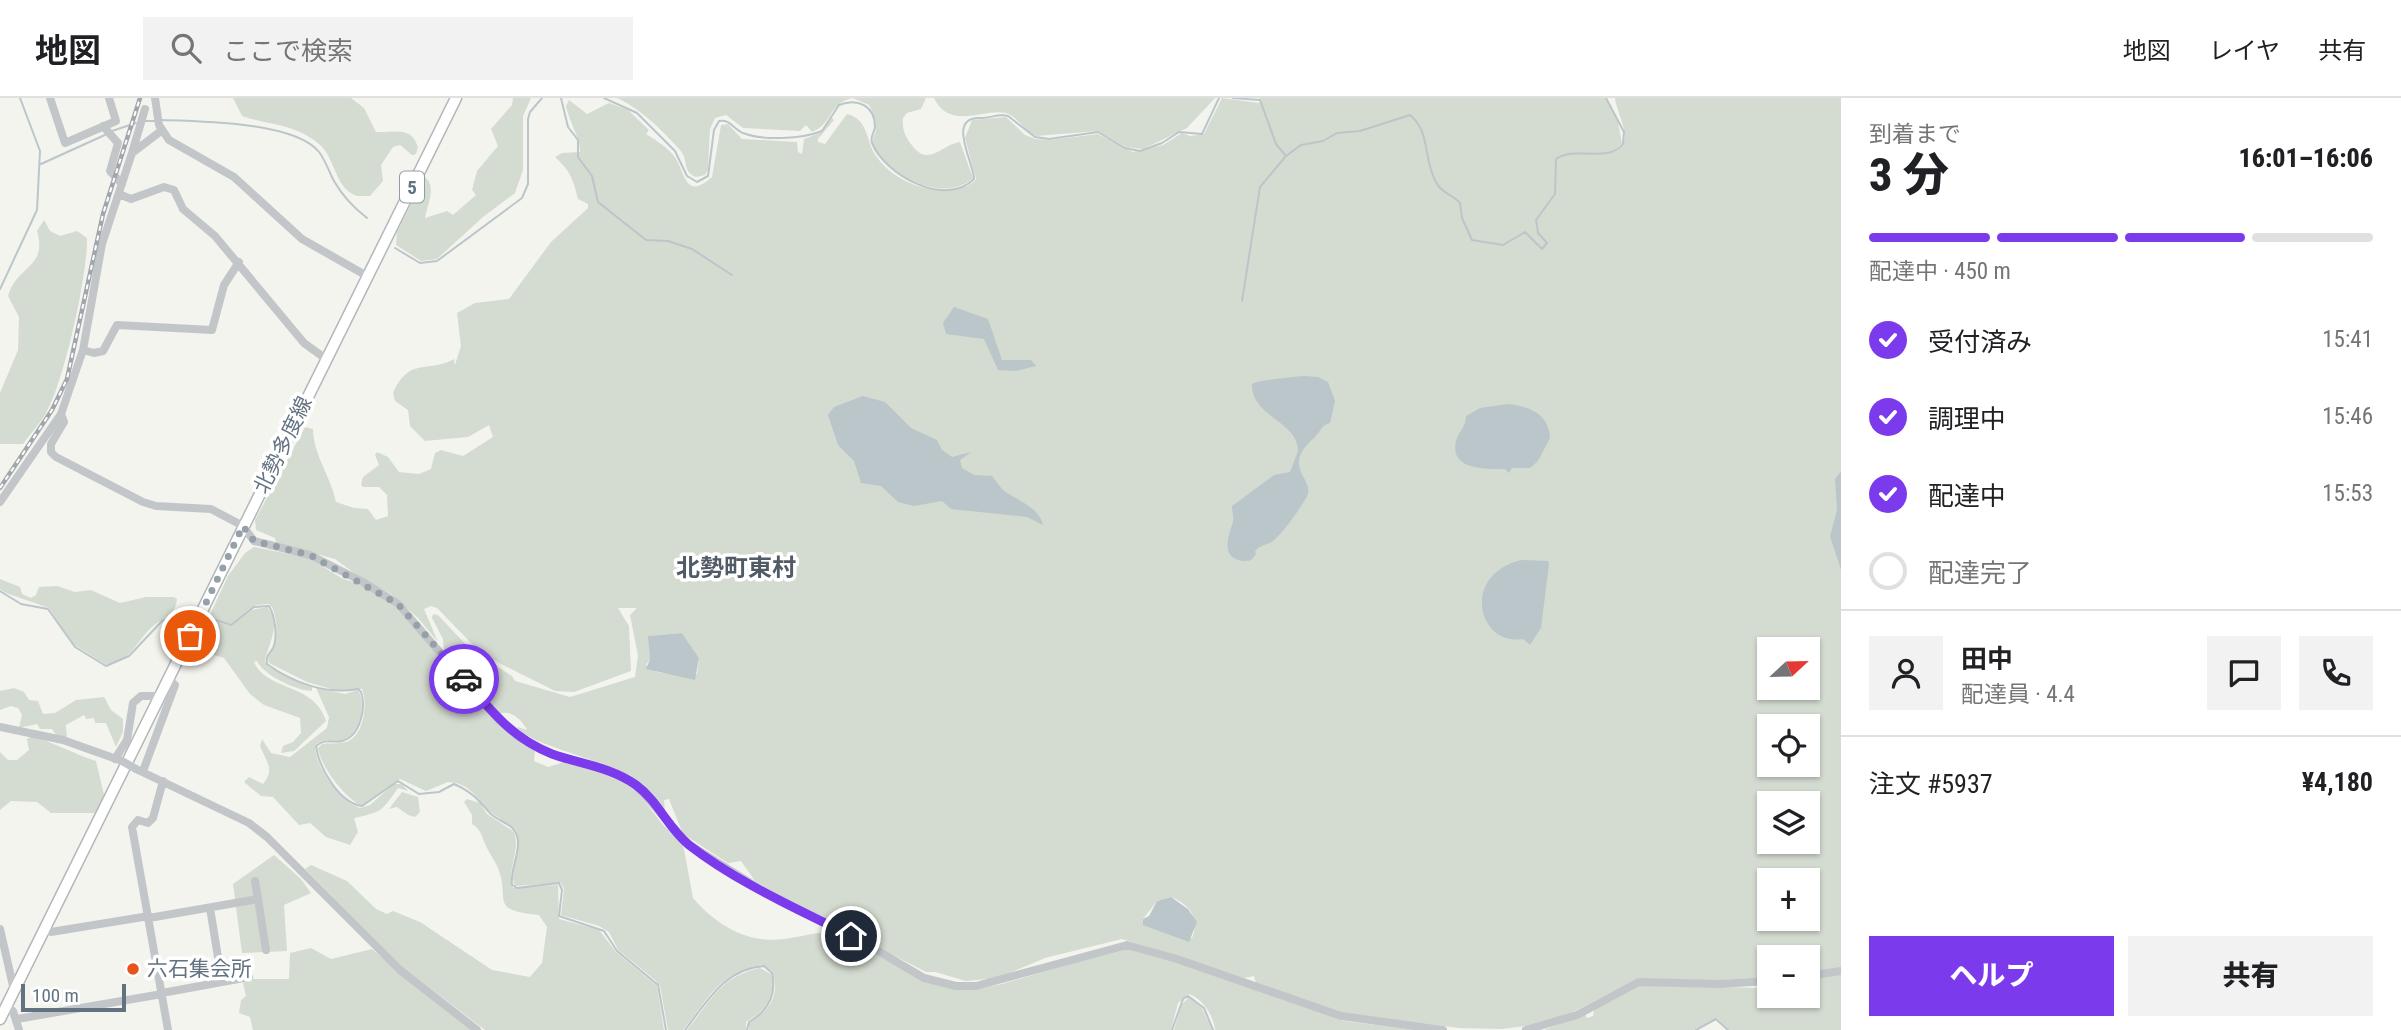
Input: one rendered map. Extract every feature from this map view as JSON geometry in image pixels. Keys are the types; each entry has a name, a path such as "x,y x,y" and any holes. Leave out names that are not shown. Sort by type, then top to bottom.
{"main road":[{"name":"北勢多度線","path":"0,1019 456,98"}],"street":[{"path":"50,98 65,143 116,121 108,98"},
{"path":"155,98 155,113 160,128 180,148 234,177 302,239 367,276"},
{"path":"0,502 61,414 83,350 102,244 142,117"},
{"path":"103,128 118,143 110,171 122,184"},
{"path":"132,153 160,128"},
{"path":"119,194 131,199 164,187 174,190 183,209 215,236 239,262 304,343 326,359"},
{"path":"83,350 94,353 103,351 117,325 212,330 224,285 239,262"},
{"path":"61,414 64,422 51,444 51,452 56,457 143,502 156,506 211,509 243,526 254,541 310,555 398,604 497,718 517,736 555,755 600,767 635,784 688,844 780,902 868,945 924,978 956,986 976,986 1127,945 1177,959 1341,1016 1443,1030"},
{"path":"139,770 175,685 169,680"},
{"path":"118,760 127,740 133,703 141,696 161,696"},
{"path":"0,727 63,740 118,760 249,822 400,970 477,1030"},
{"path":"163,781 153,818 148,823 138,820 132,827 168,1030"},
{"path":"255,881 266,950"},
{"path":"45,930 51,932 258,899"},
{"path":"210,908 222,982"},
{"path":"0,929 14,990"},
{"path":"1820,974 1841,971"},
{"path":"17,1019 249,977"},
{"path":"1526,1030 1577,1015 1639,982 1682,985 1757,982"},
{"path":"7,1007 17,1019 19,1030"}],"shaded area":[{"path":"233,98 351,98 364,108 376,132 406,133 415,140 418,147 416,154 412,155 400,145 393,147 381,165 383,181 370,196 357,196 349,192 339,180 329,157 319,144 301,132 242,116"},
{"path":"513,98 531,98 523,116 523,170 515,193 483,217 437,259 421,261 396,245 397,232 425,177 429,181 431,191 425,218 447,211 453,215 476,195 472,190 477,171 498,146 491,129 512,105"},
{"path":"617,98 853,98 839,104 824,124 812,132 806,125 800,131 743,128 726,115 715,118 710,129 708,169 705,175 696,177 687,169 683,154 666,135 643,114"},
{"path":"853,98 926,98 921,109 907,113 903,118 907,138 923,155 960,142 973,178 948,188 933,187 905,177 881,157 874,146 876,123 869,105"},
{"path":"934,98 1215,98 1187,128 1143,149 1126,147 1098,131 1036,136 1006,113 958,116 941,108"},
{"path":"1222,98 1259,103 1262,100 1259,98 1605,98 1618,122 1622,143 1614,152 1624,141 1625,135 1615,98 1841,98 1841,1030 1729,1030 1717,1018 1694,1030 1544,1030 1585,1014 1587,1018 1593,1016 1594,1010 1642,985 1757,988 1757,1008 1820,1008 1820,945 1757,945 1757,978 1693,982 1638,979 1569,1014 1542,1024 1501,1029 1459,1028 1342,1013 1256,983 1254,976 1244,978 1122,939 1045,958 998,978 966,981 926,972 786,900 755,881 741,861 728,863 683,834 669,799 664,800 665,812 648,790 636,780 531,738 516,729 518,727 527,730 515,716 499,714 444,650 443,639 432,618 433,614 438,615 469,648 512,676 515,681 570,697 635,677 638,656 630,615 637,608 618,608 629,626 631,671 574,692 555,691 501,664 476,648 437,608 431,606 424,609 438,642 418,618 391,594 358,576 335,559 276,543 275,538 256,530 255,520 305,427 313,429 316,447 336,502 368,509 376,520 388,516 387,495 379,487 361,485 363,477 379,465 375,455 377,452 388,457 399,472 419,474 431,469 435,453 441,450 463,456 493,437 489,425 468,437 425,441 410,426 408,410 395,401 393,393 399,382 412,370 454,359 455,365 461,346 457,313 475,303 509,299 551,242 588,208 588,204 578,199 571,176 555,157 562,153 580,152 566,106 569,100 587,114 609,103 628,110 649,130 646,134 673,155 692,186 703,184 712,177 721,125 728,124 742,139 797,142 798,152 802,154 804,139 820,133 832,118 834,120 818,142 825,144 847,114 854,116 862,124 873,151 887,169 907,182 941,190 965,187 976,179 965,138 972,120 1006,117 1025,135 1035,139 1050,140 1098,134 1133,152 1163,145 1182,133 1190,136 1204,134","holes":["682,633 699,658 697,674 669,674 650,669 646,665 650,659 649,636","1171,897 1188,908 1195,925 1192,938 1143,919 1157,901"]},
{"path":"44,220 50,231 60,236 77,231 87,238 84,276 67,354 46,413 23,444 0,444 0,393 18,350 19,317 8,296 18,278 35,260 39,243 37,231"},
{"path":"954,307 988,319 1002,360 1031,360 1036,366 1016,371 998,370 984,339 946,334 943,323"},
{"path":"1304,376 1318,377 1328,382 1335,401 1330,423 1304,448 1300,457 1299,465 1308,491 1306,498 1273,541 1258,548 1251,560 1236,559 1228,551 1233,520 1232,506 1274,475 1290,472 1298,451 1291,433 1259,404 1252,384"},
{"path":"863,396 885,402 911,428 937,440 942,450 952,457 971,452 960,460 962,468 974,475 992,476 1005,491 1038,514 1043,525 1027,517 951,509 942,501 914,506 898,502 881,486 861,483 854,461 838,445 828,415 834,407"},
{"path":"1507,404 1530,409 1546,423 1550,438 1538,461 1530,468 1512,468 1509,473 1505,469 1480,468 1464,463 1455,451 1466,416 1480,408"},
{"path":"1841,471 1841,570 1830,536 1837,510 1835,479"},
{"path":"254,547 309,558 343,579 361,584 396,608 515,738 535,751 534,761 548,767 564,762 576,765 601,772 634,788 663,825 683,844 693,898 715,919 742,934 776,940 816,933 841,935 866,954 873,953 928,983 970,990 1002,984 1125,948 1181,963 1344,1021 1416,1030 1215,1030 1206,1008 1189,994 1178,1003 1171,1030 749,1030 749,1023 767,1008 774,995 772,971 761,965 723,981 683,1030 668,1030 660,986 618,950 609,932 599,926 561,915 564,889 561,883 515,886 513,873 518,845 516,830 488,810 464,786 448,782 426,791 400,779 361,806 341,788 329,773 318,748 322,744 346,742 357,733 361,727 365,703 362,689 338,691 307,682 269,663 268,657 276,640 276,627 274,613 269,604 256,605 231,624 211,617 210,619 230,626 252,610 267,607 272,614 274,628 265,662 269,667 312,687 312,691 290,685 266,672 257,661 254,662 269,678 312,700 326,721 294,751 281,753 283,746 293,742 301,733 300,718 264,705 250,694 224,658 194,649 228,576 245,553"},
{"path":"1521,560 1548,561 1549,564 1541,628 1530,645 1523,639 1507,639 1495,632 1482,608 1483,594 1489,580 1502,568"},
{"path":"0,579 20,587 22,594 31,598 36,595 39,587 57,586 75,592 91,590 120,603 146,597 177,599 174,610 152,627 126,656 105,664 73,644 49,608 6,593 0,589"},
{"path":"682,633 699,658 695,680 646,669 650,659 648,636"},
{"path":"14,688 24,692 29,700 38,701 43,714 55,713 76,700 104,697 111,710 123,719 123,732 116,747 106,723 95,723 94,718 86,719 84,715 66,725 67,738 57,736 52,729 40,729 37,724 19,728 22,715 18,708 11,706 0,710 0,691"},
{"path":"316,688 345,694 358,690 362,703 358,726 354,732 342,740 325,740 315,745 319,763 337,791 360,808 370,805 394,784 402,784 408,791 398,788 380,809 354,818 358,832 350,845 326,837 310,823 299,825 273,797 261,796 244,782 249,777 263,784 267,779 269,766 260,746 262,739 271,753 290,757 327,728 329,717"},
{"path":"32,736 96,761 104,795 95,813 51,813 37,802 11,801 0,810 0,752 8,760 17,760 29,750 27,739"},
{"path":"402,792 418,797 420,812 415,817 397,807 389,809"},
{"path":"467,799 480,803 487,814 514,832 516,846 511,874 513,888 558,885 559,919 599,930 616,952 657,986 664,1030 485,1030 401,966 305,869 311,865 347,881 376,909 387,914 393,911 420,922 492,970 530,977 542,963 547,927 539,915 512,910 506,906 497,866 479,831 472,824 472,815 464,802"},
{"path":"274,855 301,879 311,893 284,905 287,951 242,953 233,884"},
{"path":"1171,897 1188,909 1197,922 1189,942 1143,925 1143,919 1149,916 1157,901"},
{"path":"311,948 331,959 372,949 472,1030 253,1030 250,1017 239,1013 241,1000 246,996 243,983 250,979 289,979 290,953"},
{"path":"760,968 771,974 771,996 764,1008 746,1022 746,1030 687,1030 725,984 735,977"},
{"path":"1189,997 1202,1008 1212,1030 1174,1030 1182,1004"}],"waterway":[{"path":"0,289 37,210 40,151 20,98"},
{"path":"395,248 420,263 437,261 522,198 528,184 528,119 530,112 542,98"},
{"path":"561,98 568,127 578,140 578,157 592,176 598,202 646,240 668,241 692,249 732,275"},
{"path":"604,98 637,113 675,151 687,176 697,182 708,176 714,130 719,121 726,121 751,136 793,137 822,131 839,105 858,103 872,113 875,127 872,143 889,166 917,184 948,190 962,187 974,179 963,133 970,120 1008,116 1035,137 1049,139 1098,132 1125,148 1140,151 1162,143 1179,132 1202,134 1219,98"},
{"path":"1233,98 1260,100 1276,144 1286,156 1301,145 1323,141 1337,133 1360,131 1410,115 1417,122 1424,138 1432,174 1441,189 1460,203 1462,218 1472,240 1503,245 1525,232 1542,249 1547,243 1538,233 1536,220 1555,194 1556,159 1572,154 1608,153 1623,144 1624,132 1606,98"},
{"path":"162,120 246,125 290,134 307,142 319,152 345,196 367,218"},
{"path":"145,121 157,121"},
{"path":"112,131 136,123"},
{"path":"41,164 107,134"},
{"path":"1242,301 1260,187 1286,156"},
{"path":"0,591 21,604 48,609 75,647 106,666 129,656 162,621 192,608"},
{"path":"210,618 231,625 254,607 269,606 276,633 267,664 288,677 311,686 334,690 358,689 361,692 362,713 354,733 342,741 326,741 316,746 321,764 338,791 362,806 398,781 419,794 439,792 454,784 469,792 517,835 518,847 512,885 517,888 559,883 562,890 559,916 604,931 617,951 658,985 666,1030"},
{"path":"685,1030 709,998 727,980 750,968 764,966 772,973 772,996 766,1008 749,1022 747,1030"},
{"path":"1172,1030 1183,999 1188,996 1204,1008 1213,1030"},
{"path":"1696,1030 1716,1019 1728,1030"}],"railway":[{"path":"0,488 52,410 67,379 103,214 140,98"}],"way so far":[{"path":"190,636 243,526 254,541 310,555 363,582 398,604 464,679"}],"place":[{"name":"六石集会所","path":"133,969"}],"district":[{"name":"北勢町東村","path":"736,568"}],"route":[{"path":"464,679 497,718 517,736 555,755 600,767 635,784 646,793 688,844 780,902 851,936"}]}
